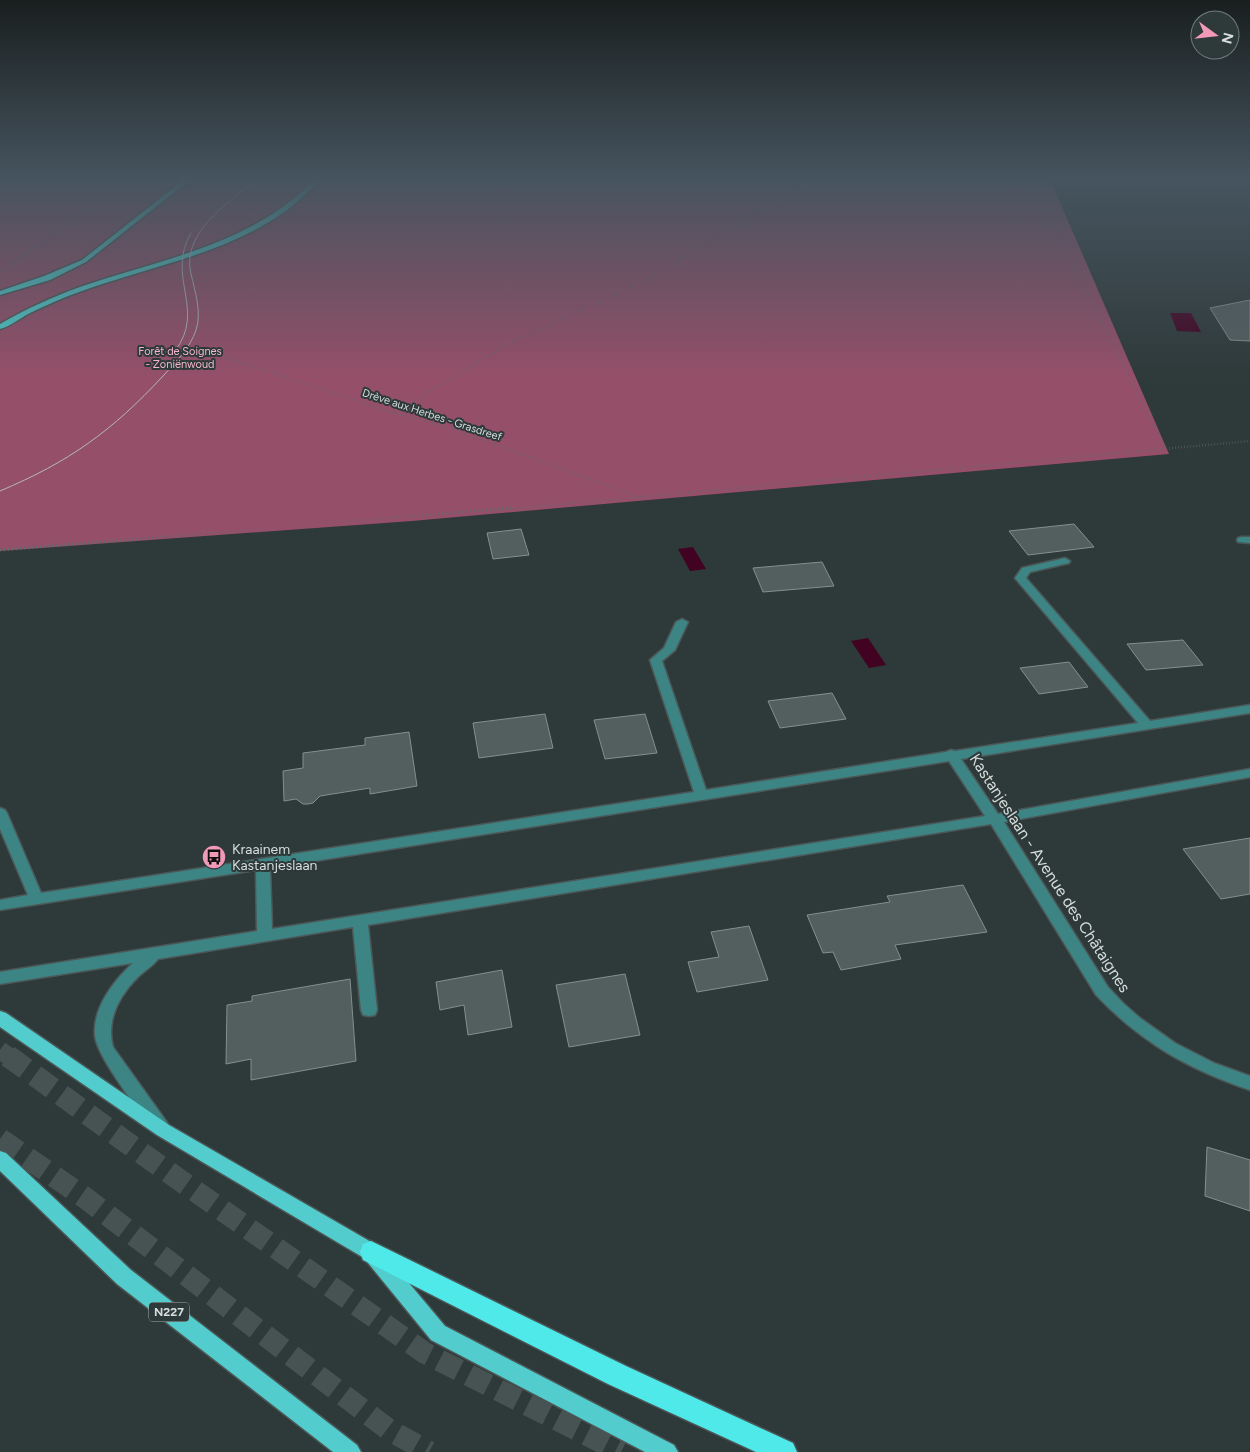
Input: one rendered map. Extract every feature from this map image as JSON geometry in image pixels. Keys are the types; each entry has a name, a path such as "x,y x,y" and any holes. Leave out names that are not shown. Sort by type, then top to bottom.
{"highway":[{"path":"371,1252 617,1375 784,1452"}],"main road":[{"path":"0,293 47,278 79,264 106,245"},
{"path":"0,327 35,308 86,288 212,245"},
{"path":"0,1018 163,1130 371,1252 438,1333 666,1452"},
{"name":"N227","path":"0,1159 124,1277 350,1452"}],"street":[{"path":"1065,561 1026,570 1020,578 1146,724"},
{"path":"682,622 669,650 656,660 702,796"},
{"path":"0,905 702,796 951,754 1250,709"},
{"name":"Kastanjeslaan - Avenue des Châtaignes","path":"951,754 1102,991 1121,1013 1149,1036 1183,1056 1223,1074 1250,1082"},
{"path":"0,978 994,819 1250,774"},
{"path":"0,813 37,900"},
{"path":"263,864 265,936"},
{"path":"360,921 369,1010"},
{"path":"155,954 140,964 122,983 115,995 102,1032 102,1042 163,1130"}],"path":[{"path":"0,272 38,245"},
{"path":"394,413 506,346 648,279 704,245"},
{"path":"1063,245 1165,448"},
{"name":"Drève aux Herbes - Grasdreef","path":"215,354 394,413 447,427 642,498"},
{"path":"0,550 642,498 1250,441"}],"green space":[{"name":"Forêt de Soignes - Zoniënwoud","path":"0,245 1078,245 1169,454 412,521 0,551"}],"shaded area":[{"path":"1170,313 1191,313 1201,332 1177,331"},
{"path":"693,547 706,569 690,571 678,549"},
{"path":"868,638 886,665 869,668 851,641"}],"building":[{"path":"1250,300 1250,341 1230,340 1210,308"},
{"path":"1074,524 1094,547 1028,555 1009,531"},
{"path":"521,529 529,555 493,559 487,533"},
{"path":"822,562 834,586 763,592 753,568"},
{"path":"1183,640 1203,665 1146,670 1127,644"},
{"path":"1069,662 1088,687 1039,694 1020,668"},
{"path":"832,693 846,719 780,728 768,701"},
{"path":"545,714 553,748 479,758 473,723"},
{"path":"645,714 657,753 605,759 594,720"},
{"path":"409,732 417,786 370,794 370,788 320,796 313,803 308,804 303,804 296,799 284,801 283,771 303,768 303,753 365,745 365,738"},
{"path":"1250,838 1250,894 1221,899 1183,849"},
{"path":"963,885 987,932 895,945 901,959 841,970 833,952 823,953 807,915 890,902 887,896"},
{"path":"749,926 768,980 697,992 688,962 719,957 711,932"},
{"path":"502,970 512,1027 468,1035 464,1005 440,1010 436,982"},
{"path":"625,974 640,1035 569,1047 556,985"},
{"path":"350,979 356,1061 251,1080 251,1059 226,1064 227,1005 252,1001 252,996"},
{"path":"1207,1147 1250,1160 1250,1211 1205,1196"}],"tunnel":[{"path":"0,1050 10,1057"},
{"path":"8,1056 137,1150 425,1353 621,1452"},
{"path":"0,1139 84,1197 389,1430 429,1452"}],"tram line":[{"path":"175,351 184,336 187,321 182,264 186,245"},
{"path":"0,491 47,469 88,443 126,413 178,360 190,343 198,323 197,302 191,274 190,258 193,245"}],"place":[{"name":"Kraainem Kastanjeslaan","path":"214,857"}]}
